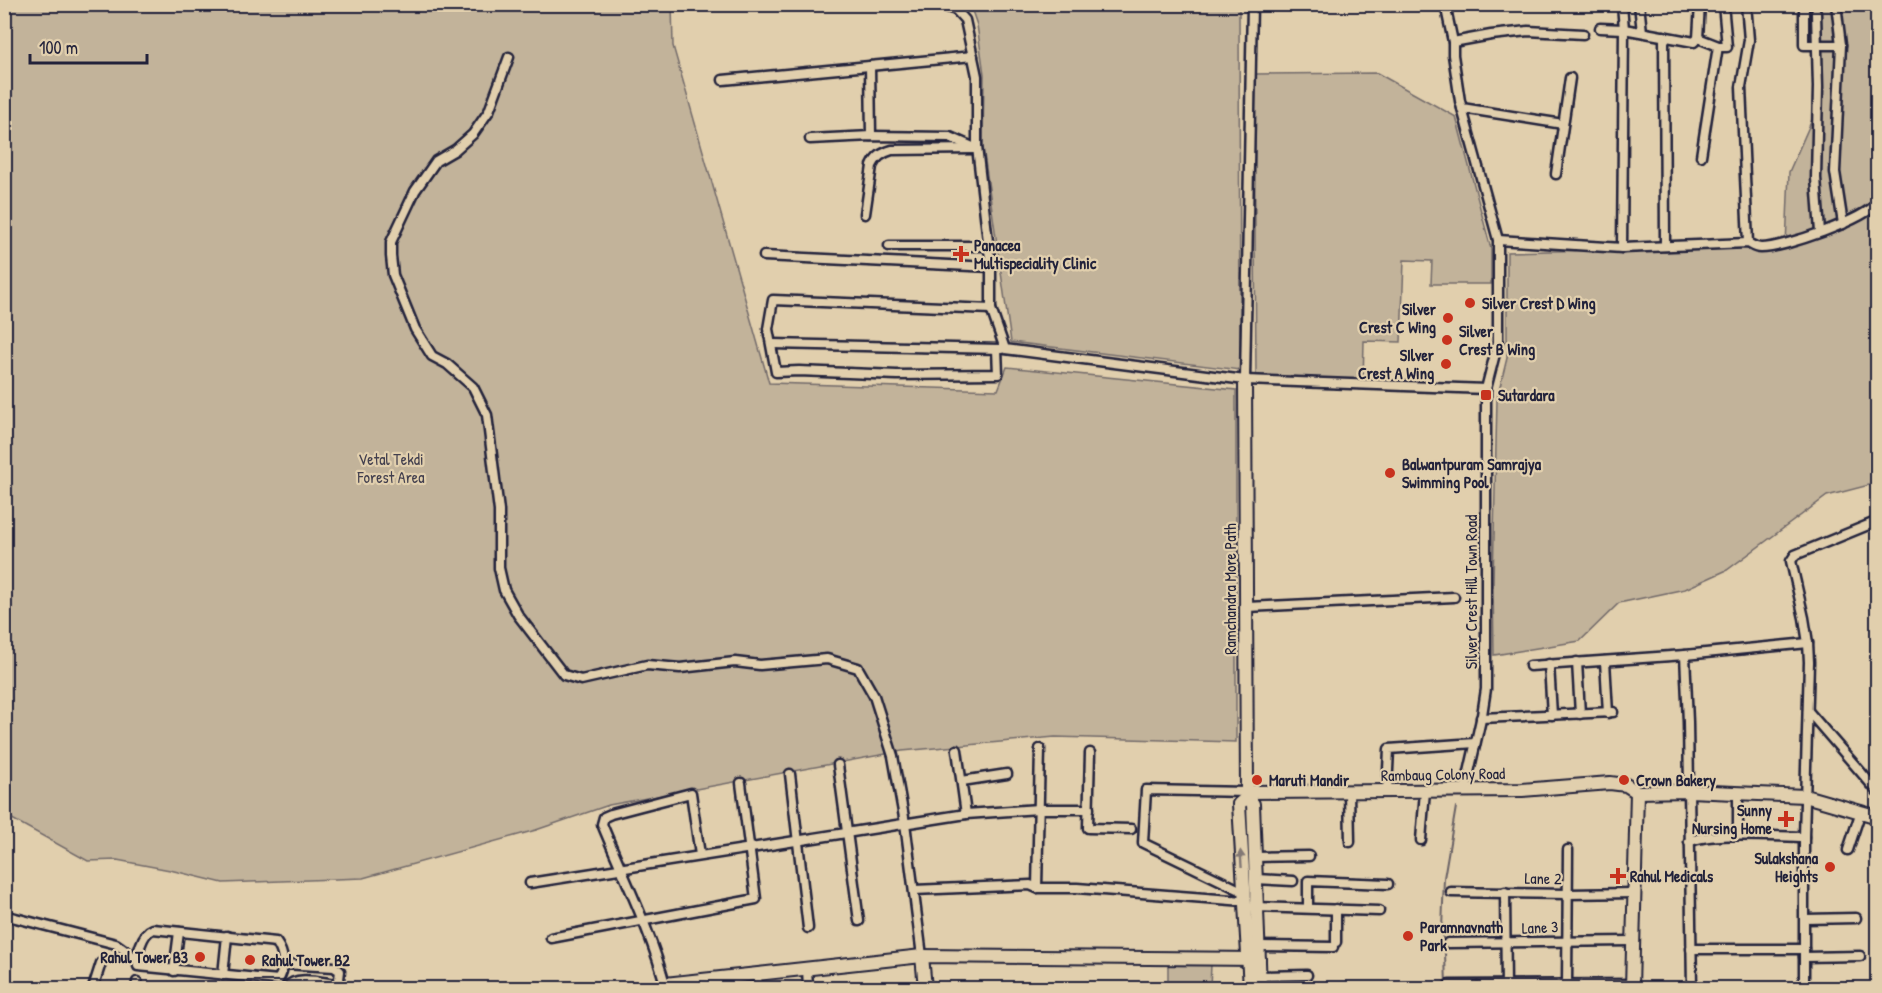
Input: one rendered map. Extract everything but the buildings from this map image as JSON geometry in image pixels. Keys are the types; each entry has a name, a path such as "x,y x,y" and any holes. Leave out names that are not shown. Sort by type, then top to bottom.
{"street":[{"path":"939,4 956,10 965,20 978,76 977,149 991,267 992,309 1001,349 998,374 897,375 776,372 768,329 773,300 992,309"},
{"path":"1245,380 1252,4"},
{"name":"Silver Crest Hill Town Road","path":"1444,4 1453,42 1462,108 1498,240 1498,342 1486,389 1486,689 1465,790"},
{"path":"1639,4 1642,32"},
{"path":"1698,38 1700,4"},
{"path":"1698,38 1727,47 1723,4"},
{"path":"1746,4 1749,40 1741,87 1748,243"},
{"path":"1836,4 1841,45 1835,172 1843,224"},
{"path":"1622,5 1624,29 1622,248"},
{"path":"1804,8 1804,45 1841,45"},
{"path":"1816,13 1816,178 1820,232"},
{"path":"1600,28 1624,29 1691,42 1698,38"},
{"path":"1453,42 1528,31 1583,34"},
{"path":"1664,36 1665,246"},
{"path":"1701,156 1718,46"},
{"path":"723,80 973,56"},
{"path":"508,57 489,111 473,134 455,150 436,161 415,191 391,242 393,275 415,329 432,356 447,364 473,387 486,415 499,511 499,568 504,590 518,615 564,675 581,680 647,665 680,668 735,662 760,665 827,659 858,668 874,696 893,756 905,822 925,988"},
{"path":"870,66 871,136"},
{"path":"1556,174 1570,78"},
{"path":"1462,108 1563,124"},
{"path":"810,139 871,136 950,137 977,149"},
{"path":"865,214 872,166 874,160 881,154 892,150 977,149"},
{"path":"1498,240 1622,248 1748,243 1763,248 1843,224 1867,212 1878,202"},
{"path":"889,246 989,246"},
{"path":"764,256 991,267"},
{"path":"772,344 1001,349 1245,380 1486,389"},
{"name":"Ramchandra More Path","path":"1245,380 1247,794 1253,804 1256,879 1247,902 1259,945 1254,959 1250,988"},
{"path":"1852,988 1804,988 1808,643 1791,559 1878,520"},
{"path":"1247,607 1454,597"},
{"path":"1530,666 1808,643"},
{"path":"1684,655 1692,988"},
{"path":"1481,718 1610,712 1605,661"},
{"path":"1577,663 1580,714"},
{"path":"1549,664 1552,715"},
{"path":"1808,711 1878,792"},
{"path":"1387,791 1389,749 1475,743"},
{"path":"957,750 966,814"},
{"path":"1037,888 1040,750"},
{"path":"1090,753 1088,828 1131,829"},
{"path":"838,765 859,921"},
{"path":"790,774 808,928"},
{"path":"962,781 1007,774"},
{"path":"552,938 756,899 741,783"},
{"name":"Rambaug Colony Road","path":"1247,794 1522,789 1610,783 1626,785 1637,792 1689,791 1805,796 1878,817"},
{"path":"1247,794 1146,790 1143,843 1247,902"},
{"path":"1421,840 1425,791"},
{"path":"1349,792 1350,842"},
{"path":"1449,985 1632,986 1637,792"},
{"path":"700,855 691,793 604,817 603,824 644,920 666,986 922,956 1254,959"},
{"path":"1738,793 1738,830"},
{"name":"Ramchandra More Path","path":"1247,794 1239,804 1247,902 1254,959 1260,982"},
{"path":"530,883 905,822 966,814 1039,809 1089,809"},
{"path":"1848,850 1861,811"},
{"path":"1689,842 1697,838 1720,836 1804,837"},
{"path":"1567,986 1568,850"},
{"path":"1255,857 1309,856"},
{"path":"1256,879 1293,881"},
{"path":"1308,908 1308,881 1388,884"},
{"path":"914,890 1030,885 1037,888 1077,888 1308,908 1379,911"},
{"name":"Lane 2","path":"1451,891 1634,893"},
{"path":"1505,892 1506,987"},
{"path":"1259,945 1335,945 1336,909"},
{"path":"4,915 116,944 133,956"},
{"path":"1805,919 1856,918"},
{"path":"153,929 179,932 276,942 284,964 278,980 138,966 137,961 148,931 153,929"},
{"path":"174,971 179,932"},
{"path":"223,975 227,936"},
{"name":"Lane 3","path":"1448,943 1633,941"},
{"path":"1691,949 1860,956"},
{"path":"93,988 101,963"},
{"path":"284,964 334,967 340,971 339,979 335,984 296,980 286,988"},
{"path":"807,968 808,988"},
{"path":"756,975 759,988"},
{"path":"1260,982 1307,975"}],"green space":[{"name":"Vetal Tekdi Forest Area","path":"4,5 672,5 673,46 769,383 998,390 1007,367 1236,390 1236,742 1055,737 902,751 609,805 536,830 363,878 223,883 117,860 88,861 5,815"},
{"path":"970,5 1239,5 1240,370 1011,342 983,147 984,74 977,25"},
{"path":"1819,5 1877,5 1877,483 1827,496 1727,570 1685,589 1619,603 1580,641 1494,655 1493,582 1497,399 1507,358 1507,252 1786,246 1789,172 1818,106"},
{"path":"1377,73 1456,117 1491,249 1491,284 1431,284 1432,261 1404,260 1401,342 1364,341 1363,382 1256,377 1254,74"},
{"path":"1168,963 1211,964 1210,988 1168,988"}],"waterway":[{"path":"1446,988 1442,929 1444,878 1456,807"}],"place":[{"name":"Panacea Multispeciality Clinic","path":"961,254"},
{"name":"Silver Crest D Wing","path":"1470,303"},
{"name":"Silver Crest C Wing","path":"1448,318"},
{"name":"Silver Crest B Wing","path":"1447,340"},
{"name":"SIlver Crest A Wing","path":"1446,364"},
{"name":"Sutardara","path":"1486,395"},
{"name":"Balwantpuram Samrajya Swimming Pool","path":"1390,473"},
{"name":"Maruti Mandir","path":"1257,780"},
{"name":"Crown Bakery","path":"1624,780"},
{"name":"Sunny Nursing Home","path":"1786,819"},
{"name":"Sulakshana Heights","path":"1830,867"},
{"name":"Rahul Medicals","path":"1618,876"},
{"name":"Paramnavnath Park","path":"1408,936"},
{"name":"Rahul Tower B3","path":"200,957"},
{"name":"Rahul Tower B2","path":"250,960"}]}
